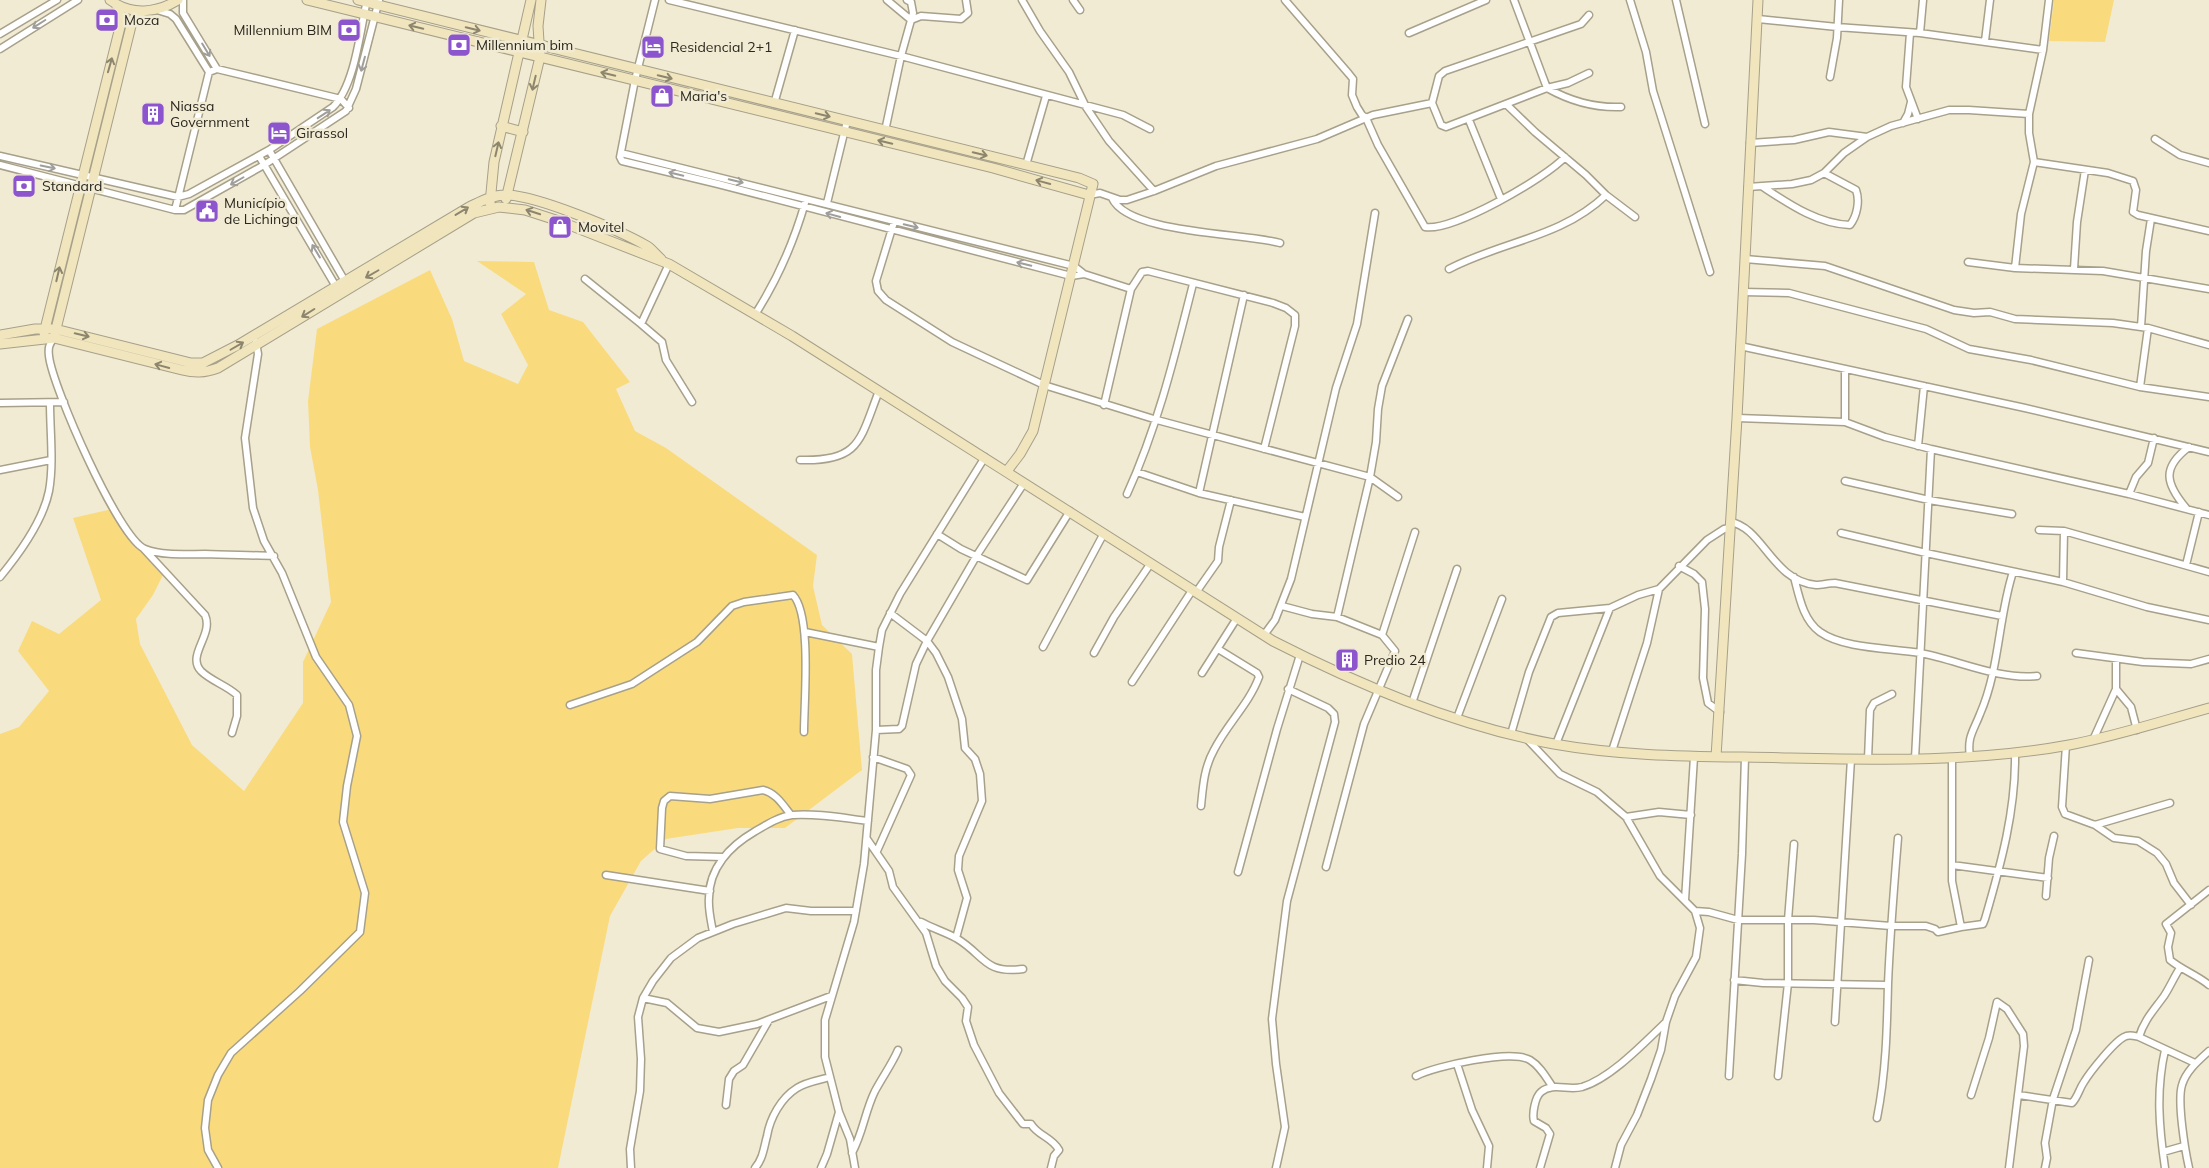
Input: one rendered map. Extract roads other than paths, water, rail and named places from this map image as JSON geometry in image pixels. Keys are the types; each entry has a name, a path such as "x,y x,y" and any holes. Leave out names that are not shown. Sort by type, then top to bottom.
{"street":[{"path":"0,34 57,0"},
{"path":"0,49 78,0"},
{"path":"113,2 129,9 144,11 157,10 178,0"},
{"path":"183,0 184,13 218,68"},
{"path":"307,0 938,154 1090,195 1100,194 1127,200 1216,166 1317,139 1366,118 1432,104"},
{"path":"490,208 494,162 501,126 531,0"},
{"path":"505,207 506,195 540,57 538,26 541,0"},
{"path":"655,0 635,80 620,157 624,162 1071,276 1084,274"},
{"path":"668,0 901,56 1086,107 1123,115 1150,128"},
{"path":"887,0 911,20"},
{"path":"885,131 901,56 911,20 912,8 907,0"},
{"path":"911,20 921,16 961,19 968,13 966,0"},
{"path":"1022,0 1040,31 1069,72 1086,107 1109,141 1154,191"},
{"path":"1073,0 1080,10"},
{"path":"1285,0 1353,79 1352,95 1425,227 1430,228 1480,212 1538,180 1556,168 1565,157"},
{"path":"1409,33 1486,0"},
{"path":"1514,0 1547,88 1577,101 1604,107 1621,107"},
{"path":"1630,0 1646,52 1653,90 1710,272"},
{"path":"1676,0 1705,124"},
{"path":"1716,758 1737,418 1758,0"},
{"path":"1830,77 1839,0"},
{"path":"1920,33 1923,0"},
{"path":"1985,41 1990,0"},
{"path":"2015,268 2022,214 2034,162 2029,133 2029,114 2043,50 2049,0"},
{"path":"0,156 178,197 205,186 269,150 333,107 341,99 349,80 364,14 364,1 379,3 522,41 1026,166 1093,184 1100,194"},
{"path":"113,2 122,19 82,174 46,328 50,338 52,368 64,402 107,500 129,534 205,615 208,622 196,662 200,670 236,695 237,716 232,733"},
{"path":"0,165 175,210 184,210 210,197 274,159 339,117 349,108 356,90 379,3"},
{"path":"157,10 170,14 209,72 175,210"},
{"path":"50,338 132,22 136,16 144,11"},
{"path":"1589,15 1581,24 1445,71 1440,76 1432,104 1443,127 1469,120 1547,88 1568,83 1589,73"},
{"path":"1758,18 1837,27 1920,33 2043,50"},
{"path":"448,35 451,23"},
{"path":"184,33 192,27"},
{"path":"774,104 795,30"},
{"path":"1910,33 1906,80 1918,119"},
{"path":"117,41 127,42"},
{"path":"209,72 218,68 341,99 349,108"},
{"path":"684,92 685,82"},
{"path":"104,88 115,91"},
{"path":"1026,166 1046,96"},
{"path":"747,108 750,98"},
{"path":"1903,123 1908,114 1911,101"},
{"path":"1506,104 1606,195 1635,217"},
{"path":"1748,187 1792,184 1811,180 1824,173 1844,153 1867,137 1903,123 1949,110 2029,114"},
{"path":"1469,120 1501,199"},
{"path":"827,203 846,121"},
{"path":"96,122 107,124"},
{"path":"501,126 522,132"},
{"path":"1750,142 1794,140 1830,132 1867,137"},
{"path":"2155,139 2180,155 2209,163"},
{"path":"938,154 940,144"},
{"path":"269,150 347,284"},
{"path":"621,153 1074,266 1084,274 1131,289"},
{"path":"259,156 338,289"},
{"path":"2034,162 2108,173 2133,181 2136,190 2134,212 2151,219 2209,232"},
{"path":"2074,269 2077,222 2085,170"},
{"path":"1762,186 1815,217 1850,225 1856,211 1859,196 1856,190 1824,173"},
{"path":"1007,471 1020,454 1033,431 1093,184"},
{"path":"205,186 210,197"},
{"path":"138,354 182,370 200,373 209,372 338,289 490,198 506,195 538,201 601,225 649,247 665,262"},
{"path":"1449,269 1475,255 1522,241 1574,221 1606,195"},
{"path":"756,314 768,295 782,265 807,198"},
{"path":"1112,198 1118,208 1125,212 1156,223 1208,234 1249,237 1280,243"},
{"path":"449,224 490,208 505,207 525,210 559,221 665,262 756,314 1152,562 1264,636 1300,655 1378,690 1457,718 1511,734 1556,744 1612,751 1694,757 1952,758 2015,753 2093,740 2137,730 2209,708"},
{"path":"559,221 562,211"},
{"path":"858,221 860,212"},
{"path":"1264,636 1282,606 1291,579 1336,388 1356,324 1375,213"},
{"path":"300,224 308,218"},
{"path":"2140,387 2144,328 2144,276 2151,219"},
{"path":"894,222 876,281 878,291 886,300 952,342 1044,386 1157,420 1370,477 1398,497"},
{"path":"597,236 601,225"},
{"path":"1745,259 1825,266 1954,310 1974,313 1990,312 2015,319 2113,323 2144,328 2209,345"},
{"path":"641,324 665,262"},
{"path":"1968,262 2015,268 2074,269 2144,276 2209,289"},
{"path":"1104,405 1131,289 1142,272 1148,271 1193,284 1244,295 1286,308 1295,315 1295,326 1264,449"},
{"path":"585,279 662,342 666,360 692,402"},
{"path":"1127,494 1157,420 1193,284"},
{"path":"1743,292 1789,293 1926,329 1969,349 2031,360 2140,387 2209,397"},
{"path":"1199,493 1244,295"},
{"path":"1337,618 1370,477 1382,386 1408,319"},
{"path":"0,335 46,328"},
{"path":"0,344 50,338 191,363 203,363 255,341"},
{"path":"218,1168 208,1150 205,1128 208,1100 218,1075 231,1053 300,991 360,932 365,893 343,822 347,786 357,736 348,705 316,657 274,556 264,541 256,521 245,438 258,354 255,341"},
{"path":"1740,346 1924,386 2209,452"},
{"path":"203,363 209,372"},
{"path":"1845,369 1845,422"},
{"path":"1918,446 1924,386"},
{"path":"800,460 836,457 851,450 859,440 879,391"},
{"path":"0,403 64,402"},
{"path":"0,577 17,556 41,514 48,491 50,403"},
{"path":"1737,418 1845,422 1918,446 2129,494 2209,515"},
{"path":"2129,494 2136,477 2148,463 2154,438"},
{"path":"2187,509 2172,490 2170,481 2175,460 2189,447"},
{"path":"1915,759 1922,654 1930,449"},
{"path":"855,1168 850,1138 839,1112 825,1057 825,1020 856,911 867,839 876,730 878,647 882,630 916,565 985,457"},
{"path":"0,470 50,460"},
{"path":"1137,472 1199,493 1305,516"},
{"path":"1846,481 1929,500 2012,514"},
{"path":"876,730 899,729 902,726 916,664 927,641 977,555 1024,483"},
{"path":"1132,682 1195,590 1218,561 1219,547 1231,500"},
{"path":"937,534 961,549 1027,580 1070,512"},
{"path":"2186,566 2199,512"},
{"path":"1612,751 1647,643 1659,589 1706,540 1730,525 1739,523 1754,536 1772,560 1794,578 1817,585 1835,583 2002,616"},
{"path":"2039,530 2064,531 2209,572"},
{"path":"2063,582 2064,531"},
{"path":"1382,635 1415,532"},
{"path":"1044,647 1104,533"},
{"path":"1841,533 2063,582 2148,607 2209,620"},
{"path":"143,548 169,554 274,556"},
{"path":"1094,653 1114,617 1152,562"},
{"path":"1680,566 1694,574 1702,582 1705,609 1703,678 1708,703 1720,712"},
{"path":"1412,703 1457,569"},
{"path":"1970,757 1968,743 1994,672 2002,616 2013,572"},
{"path":"1794,578 1807,616 1818,631 1834,640 1922,654 2011,676 2037,676"},
{"path":"1511,734 1529,672 1551,617 1558,613 1610,608 1638,595 1659,589"},
{"path":"570,705 632,684 697,642 732,606 744,602 793,595 798,600 805,632 804,732"},
{"path":"1457,718 1502,600"},
{"path":"1282,606 1337,618 1382,635 1395,651 1364,724 1326,867"},
{"path":"1556,744 1610,608"},
{"path":"890,613 927,641 948,677 962,719 965,748 975,760 980,774 982,801 979,813 959,856 958,870 967,898 956,938"},
{"path":"1202,672 1238,618"},
{"path":"805,632 878,647"},
{"path":"1201,806 1204,773 1214,749 1238,714 1259,676 1218,649"},
{"path":"2076,652 2116,660 2190,664 2209,659"},
{"path":"1238,872 1288,689 1300,655"},
{"path":"2093,740 2116,689 2116,660"},
{"path":"1276,1168 1285,1127 1272,1019 1287,901 1335,722 1334,714 1328,708 1288,689"},
{"path":"2116,689 2130,707 2137,730"},
{"path":"1868,759 1870,710 1874,703 1892,694"},
{"path":"1526,738 1560,774 1597,792 1626,817 1660,876 1695,911 1700,928 1696,957 1676,996 1666,1022 1661,1050 1651,1079 1637,1115 1621,1145 1615,1168"},
{"path":"2066,745 2063,811 2065,814 2095,825 2114,838 2138,841 2157,853 2166,864 2174,883 2191,905"},
{"path":"1695,911 1709,912 1738,920 1788,920 1891,926 1926,926 1938,932 1983,924 1999,872 2012,810 2015,784 2015,753"},
{"path":"873,757 907,769 911,775 876,851"},
{"path":"1685,900 1694,757"},
{"path":"1729,1076 1745,758"},
{"path":"1952,758 1952,881 1962,927"},
{"path":"1835,1022 1851,759"},
{"path":"723,857 686,856 660,850 664,800 670,796 710,799 763,790 775,795 791,816"},
{"path":"2095,825 2170,803"},
{"path":"1626,817 1659,812 1690,815"},
{"path":"713,932 708,899 710,891 723,857 740,840 772,821 791,816 835,816 868,821"},
{"path":"2046,896 2049,858 2054,836"},
{"path":"1877,1118 1886,1055 1891,926 1898,838"},
{"path":"867,839 889,871 893,887 920,921 926,933 936,966 945,981 968,1007 966,1021 974,1045 999,1094 1022,1124 1031,1124 1035,1131 1056,1144 1059,1150 1054,1156 1051,1168"},
{"path":"1778,1076 1788,983 1788,920 1794,844"},
{"path":"1952,865 2048,878"},
{"path":"606,875 710,891"},
{"path":"2209,890 2166,924 2172,933 2168,947 2170,960 2180,968 2200,977 2209,985"},
{"path":"631,1168 630,1149 640,1092 641,1059 638,1017 642,998 652,981 671,958 698,938 786,908 811,911 856,911"},
{"path":"920,921 956,938 993,968 1006,971 1023,969"},
{"path":"2045,1168 2047,1158 2045,1143 2052,1099 2076,1030 2089,960"},
{"path":"2139,1037 2142,1026 2150,1012 2164,996 2180,968"},
{"path":"1734,980 1888,985"},
{"path":"642,998 667,1002 697,1028 709,1032 730,1030 769,1020 831,996"},
{"path":"1971,1095 1989,1038 1997,1002 2007,1009 2023,1034 2024,1046 2009,1168"},
{"path":"726,1104 729,1079 734,1071 743,1065 769,1020"},
{"path":"1416,1076 1431,1068 1516,1056 1528,1059 1538,1065 1552,1086 1568,1090 1584,1086 1603,1075 1634,1053 1666,1022"},
{"path":"2019,1095 2072,1103 2083,1084 2123,1037 2130,1035 2139,1037 2195,1063"},
{"path":"852,1153 860,1138 865,1115 898,1050"},
{"path":"2164,1050 2158,1100 2165,1168"},
{"path":"2189,1168 2184,1146 2182,1086 2195,1063 2209,1051"},
{"path":"1456,1064 1472,1110 1489,1146 1487,1168"},
{"path":"755,1168 761,1157 774,1113 784,1100 798,1088 830,1077"},
{"path":"1540,1168 1549,1131 1537,1124 1533,1118 1537,1098 1540,1093 1552,1086"},
{"path":"820,1168 827,1154 839,1112"},
{"path":"2163,1152 2184,1146"}],"place":[{"name":"Moza","path":"107,20"},
{"name":"Millennium BIM","path":"349,30"},
{"name":"Millennium bim","path":"459,45"},
{"name":"Residencial 2+1","path":"653,47"},
{"name":"Maria's","path":"662,96"},
{"name":"Niassa Government","path":"153,114"},
{"name":"Girassol","path":"279,133"},
{"name":"Standard","path":"24,186"},
{"name":"Município de Lichinga","path":"207,211"},
{"name":"Movitel","path":"560,227"},
{"name":"Predio 24","path":"1347,660"}]}
